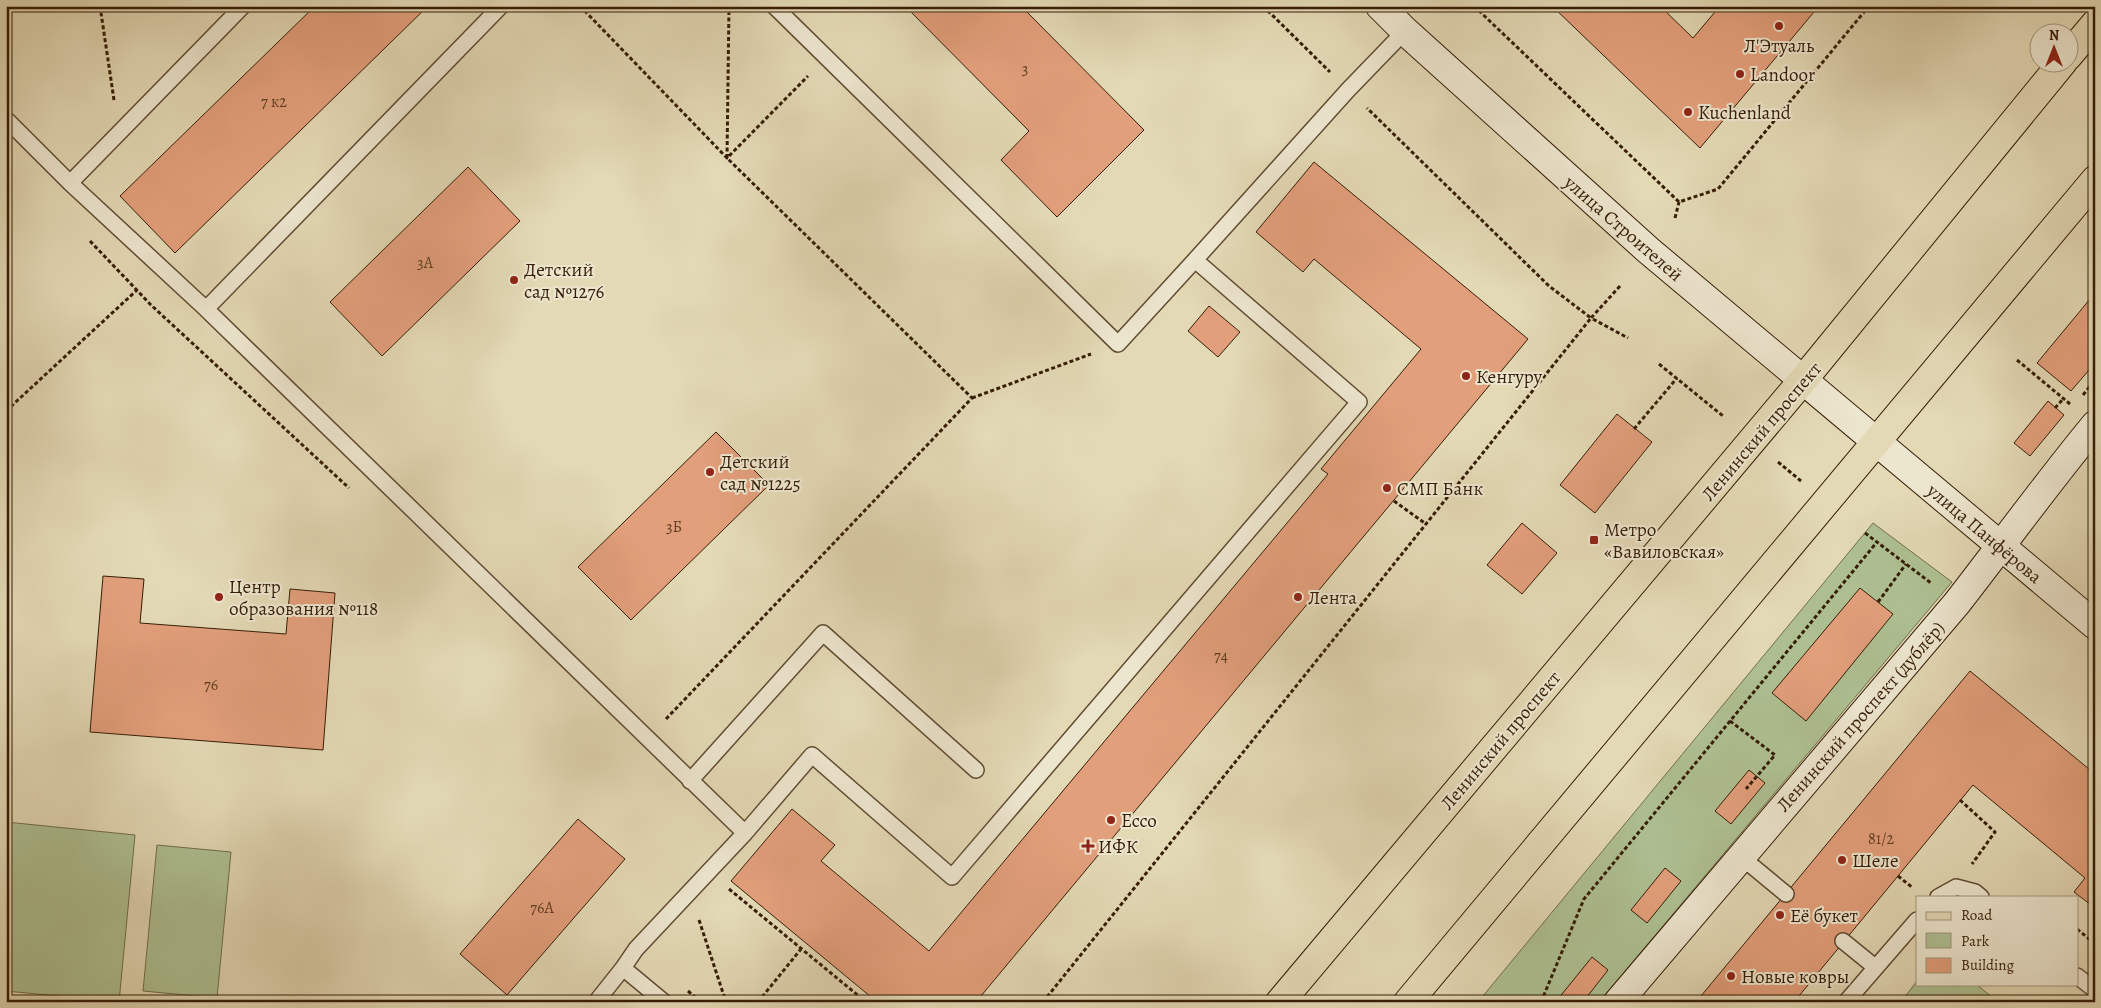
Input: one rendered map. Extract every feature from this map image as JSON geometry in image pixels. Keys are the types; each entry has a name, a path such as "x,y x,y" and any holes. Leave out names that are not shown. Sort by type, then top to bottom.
{"main road":[{"path":"2078,44 2095,24"},
{"name":"Ленинский проспект","path":"1280,1002 1803,380 2055,72"},
{"path":"1408,1002 2095,180"}],"street":[{"name":"улица Строителей","path":"1380,6 1405,31 1648,250 1875,441"},
{"name":"Ленинский проспект (дублёр)","path":"1618,1002 1950,610 2001,547 2044,487 2095,425"},
{"name":"улица Панфёрова","path":"1875,441 2095,625"}],"lane":[{"path":"70,183 243,6"},
{"path":"206,309 501,6"},
{"path":"774,6 1118,344 1348,90 1405,31"},
{"path":"6,119 70,183 206,309 745,833"},
{"path":"596,1002 636,948 745,833 812,755 952,877 1359,402 1195,260"},
{"path":"690,781 823,633 976,770"},
{"path":"1740,856 1786,894"},
{"path":"1940,896 1956,887 1975,892 1980,896"},
{"path":"1846,1002 1874,967 1916,921"},
{"path":"1843,941 1874,967"},
{"path":"623,968 664,1002"},
{"path":"2078,977 2095,990"}],"path":[{"path":"100,6 119,132"},
{"path":"580,6 726,158 972,398"},
{"path":"726,158 729,6"},
{"path":"1263,6 1549,286 1592,318 1628,338"},
{"path":"1474,6 1679,202"},
{"path":"1679,202 1718,189 1870,6"},
{"path":"726,158 826,58"},
{"path":"1675,218 1679,202"},
{"path":"89,239 137,290 356,495"},
{"path":"1043,1002 1592,318 1620,286"},
{"path":"6,411 137,290"},
{"path":"647,739 972,398 1118,344"},
{"path":"2017,360 2073,407"},
{"path":"1659,364 1723,416"},
{"path":"1634,428 1677,378"},
{"path":"2055,408 2063,399"},
{"path":"1778,462 1801,481"},
{"path":"1394,501 1426,524"},
{"path":"1865,533 1936,587"},
{"path":"1541,1002 1584,899 1877,542"},
{"path":"1878,602 1906,564"},
{"path":"1730,721 1775,755 1746,789"},
{"path":"1956,887 1995,832 1960,800"},
{"path":"708,872 866,1002"},
{"path":"1898,876 1918,892"},
{"path":"690,892 726,1002"},
{"path":"2078,931 2095,944"},
{"path":"758,1002 801,948"}],"green space":[{"path":"1873,523 1952,582 1599,1002 1478,1002"},
{"path":"6,822 135,835 119,1002 6,991"},
{"path":"157,845 231,852 217,998 143,991"},
{"path":"1916,982 1916,986 1978,986 1998,1002 1901,1002"}],"building":[{"path":"315,6 428,6 175,253 120,196"},
{"path":"905,6 1021,6 1144,130 1057,217 1001,160 1029,131"},
{"path":"1552,6 1660,6 1693,38 1720,6 1819,6 1700,148"},
{"path":"1314,162 1528,339 976,1002 877,1002 731,881 792,809 835,845 821,861 929,951 1328,474 1321,469 1421,349 1314,259 1303,272 1256,232"},
{"path":"468,167 520,221 382,356 330,302"},
{"path":"2095,293 2095,363 2071,391 2037,363"},
{"path":"1209,306 1240,332 1218,357 1188,331"},
{"path":"2048,401 2064,415 2030,456 2014,443"},
{"path":"1617,414 1652,442 1595,513 1560,485"},
{"path":"716,432 769,485 631,620 578,567"},
{"path":"1522,523 1557,553 1522,594 1487,565"},
{"path":"103,576 144,579 140,623 286,634 290,589 335,593 323,750 90,732"},
{"path":"1860,588 1893,614 1806,721 1772,693"},
{"path":"1970,671 2095,774 2095,908 2074,892 2085,878 1973,785 1794,1002 1696,1002"},
{"path":"1749,770 1765,783 1731,824 1715,811"},
{"path":"578,819 625,859 507,995 460,954"},
{"path":"1665,868 1681,881 1647,923 1631,910"},
{"path":"1592,957 1608,970 1583,1002 1562,1002 1558,999"}],"place":[{"name":"Л'Этуаль","path":"1779,26"},
{"name":"Landoor","path":"1740,74"},
{"name":"Kuchenland","path":"1688,112"},
{"name":"Детский сад №1276","path":"514,280"},
{"name":"Кенгуру","path":"1466,376"},
{"name":"Детский сад №1225","path":"710,472"},
{"name":"СМП Банк","path":"1387,488"},
{"name":"Метро «Вавиловская»","path":"1594,540"},
{"name":"Центр образования №118","path":"219,597"},
{"name":"Лента","path":"1298,597"},
{"name":"Ecco","path":"1111,820"},
{"name":"ИФК","path":"1088,846"},
{"name":"Шеле","path":"1842,860"},
{"name":"Её букет","path":"1780,915"},
{"name":"Новые ковры","path":"1731,976"}]}
